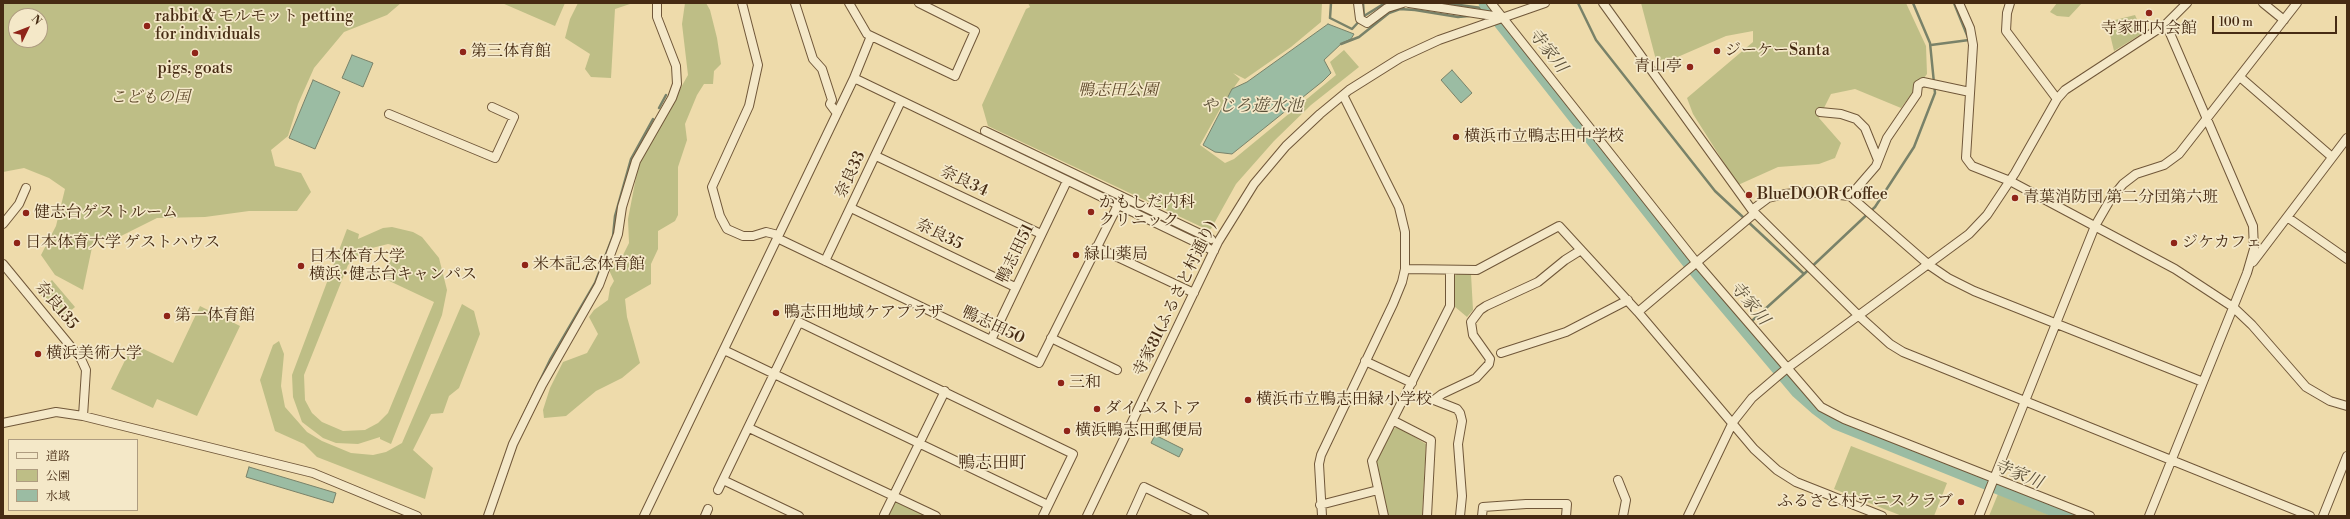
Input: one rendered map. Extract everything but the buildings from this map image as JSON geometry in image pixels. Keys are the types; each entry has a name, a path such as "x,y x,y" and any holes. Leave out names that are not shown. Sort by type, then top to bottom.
{"street":[{"path":"488,516 513,444 542,385 599,285 618,234 622,206 636,161 672,98 677,84 676,66 657,17 657,3"},
{"path":"742,3 758,65 749,106 712,187 720,216 727,230 743,236 753,236 766,232 777,237"},
{"path":"795,3 813,59 822,69 832,100 830,104 836,112"},
{"path":"849,3 867,34 955,76 975,31 919,3"},
{"path":"1358,3 1360,19 1367,23 1387,8 1403,3"},
{"path":"1409,3 1501,17"},
{"path":"1490,3 1696,262 1786,369 1821,407 1844,419 1993,482 2090,516"},
{"name":"寺家81(ふるさと村通り)","path":"1087,516 1214,251 1243,201 1260,176 1286,146 1343,95 1400,58 1439,40 1501,17 1545,3"},
{"path":"1603,3 1753,212 1859,316 1890,344 1903,352 2310,516"},
{"path":"1959,3 1970,28 1973,45 1966,158 1972,166 2010,180 2175,269 2233,307 2252,325 2306,387 2330,401 2347,406"},
{"path":"2010,3 2007,13 2006,31 2057,99"},
{"path":"1691,515 1733,422 1752,398 1786,369 1929,265 1978,225 2010,180 2057,99 2076,81 2166,24 2187,3"},
{"path":"2263,3 2284,20"},
{"path":"1979,516 2095,226 2123,184 2136,174 2172,160 2207,120 2298,3"},
{"path":"2149,516 2249,268 2254,249 2253,226 2166,24"},
{"path":"654,516 645,514 836,112 854,78 871,36"},
{"path":"2240,77 2332,157"},
{"path":"854,78 1214,251"},
{"path":"1850,196 1862,184 1878,160 1887,138 1917,94 1918,85 1923,82 1970,92"},
{"path":"1322,516 1320,505 1319,464 1321,455 1393,304 1405,269 1405,232 1399,207 1343,95"},
{"name":"奈良33","path":"825,261 901,101"},
{"path":"389,114 495,158 514,117 492,107"},
{"path":"1820,112 1841,114 1856,119 1865,128 1878,160"},
{"path":"985,131 1211,239"},
{"path":"2249,268 2347,138"},
{"name":"奈良34","path":"876,156 1041,234"},
{"name":"鴨志田51","path":"991,340 1015,287 1067,181"},
{"path":"3,224 19,204 26,188"},
{"path":"1638,312 1768,198 1785,194 1807,192 1850,196 1929,265 1948,278 1974,291 2202,382"},
{"name":"鴨志田50","path":"777,237 1039,363 1118,205"},
{"name":"奈良35","path":"851,208 1015,287"},
{"path":"2287,217 2347,259"},
{"path":"1405,269 1477,270 1559,226 1628,300 1754,448 1777,470 1796,482 1882,516"},
{"path":"1096,247 1194,294"},
{"path":"1460,516 1462,496 1458,444 1462,422 1460,413 1457,409 1434,400 1442,394 1476,378 1488,364 1490,359 1474,335 1471,322 1480,310 1538,282 1565,260 1581,250"},
{"name":"奈良135","path":"3,264 81,359 86,370 83,416"},
{"path":"1384,516 1372,461 1394,421 1450,306 1450,270"},
{"path":"1501,353 1566,332 1628,300"},
{"path":"718,490 799,322 945,391 1073,454 1043,516"},
{"path":"1051,338 1117,370"},
{"path":"724,350 920,443 1048,506"},
{"path":"1365,361 1412,383"},
{"path":"884,515 945,391"},
{"path":"3,423 56,412 83,416 313,473 417,516"},
{"path":"1394,421 1431,440 1427,516"},
{"path":"749,428 936,516"},
{"path":"2323,516 2347,456"},
{"path":"723,480 799,516"},
{"path":"1618,480 1626,500 1624,516"},
{"path":"1131,516 1144,487 1204,516"},
{"path":"1320,505 1378,490"},
{"path":"1482,516 1483,507 1526,504 1567,504 1566,516"}],"green space":[{"name":"こどもの国","path":"3,3 401,3 387,15 344,32 314,68 298,104 288,136 271,150 275,166 301,173 311,192 297,211 249,211 205,217 157,218 111,241 94,238 83,290 55,275 41,255 56,226 65,189 49,178 24,168 3,172"},
{"path":"502,3 565,3 555,26"},
{"path":"578,3 633,3 615,9 611,78 591,77 585,69 590,54 565,38 570,19"},
{"path":"685,3 706,3 710,10 717,38 721,64 714,71 713,84 704,84 697,95 685,124 687,140 678,167 678,215 675,221 658,231 658,249 651,264 651,284 625,299 627,317 640,363 622,378 596,391 566,416 544,418 543,410 550,388 563,362 587,353 598,334 589,317 594,310 608,300 610,288 614,281 609,270 622,257 629,243 628,219 639,162 688,75 682,24"},
{"name":"鴨志田公園","path":"1028,3 1322,3 1321,22 1291,47 1245,79 1233,73 1240,79 1225,100 1200,145 1225,163 1234,159 1336,75 1330,62 1344,50 1359,67 1311,105 1274,141 1236,184 1211,229 1208,230 988,126 982,105 1026,9 1030,7"},
{"path":"1641,3 1906,3 1926,46 1927,74 1901,108 1855,89 1831,94 1819,118 1841,143 1835,158 1819,164 1778,167 1738,185 1693,114 1687,98 1753,42 1753,31 1726,36 1673,59 1656,60"},
{"path":"2057,3 2082,3 2069,17 2057,16 2050,12"},
{"path":"2135,15 2143,33 2114,51 2107,22"},
{"path":"392,227 413,232 422,237 439,258 447,290 442,315 391,444 380,439 380,437 358,444 336,443 323,438 302,422 293,397 292,375 347,229 359,234 358,239 383,228","holes":["388,244 397,246 383,278 434,302 388,413 378,423 365,430 343,431 322,422 312,413 305,400 304,375 348,265 364,250"]},
{"path":"1457,274 1471,274 1473,310 1467,317 1454,306 1453,277"},
{"path":"52,280 75,307 61,319 38,292"},
{"path":"462,304 474,311 480,334 459,388 449,396 443,413 431,414 413,450 433,468 425,499 317,457 304,444 275,431 260,380 273,345 279,341 284,354 281,386 285,407 307,432 322,441 351,453 373,455 386,452 402,443"},
{"path":"200,306 240,326 197,416 157,399 153,408 111,389 133,344 173,363"},
{"path":"1398,427 1426,444 1422,516 1387,516 1375,462 1393,429"},
{"path":"1851,446 1947,483 1934,516 1902,516 1834,489"},
{"path":"1998,494 2052,516 1989,516"},
{"path":"898,502 929,516 888,516 894,503"}],"water":[{"name":"やじろ遊水池","path":"1328,24 1354,34 1351,39 1342,43 1324,60 1331,73 1323,81 1232,154 1215,152 1203,145 1232,89 1247,82"},
{"path":"352,55 373,63 363,87 342,78"},
{"path":"1452,70 1472,93 1461,103 1441,80"},
{"path":"313,80 340,92 315,149 289,138"},
{"path":"1155,435 1183,449 1179,457 1151,443"},
{"path":"249,467 336,493 333,503 246,477"}],"waterway":[{"path":"1331,3 1330,18 1352,29 1364,16 1385,3"},
{"path":"1363,3 1364,16"},
{"path":"1445,3 1489,9"},
{"name":"寺家川","path":"1486,3 1695,269 1798,391 1816,407 1836,422 2071,516"},
{"path":"1578,3 1596,40 1715,191 1804,274"},
{"path":"1744,328 1875,207 1914,147 1935,93 1930,43 1913,3"},
{"path":"1931,45 1969,40 1954,3"},
{"path":"1341,44 1359,37 1389,13 1400,9 1458,17 1469,16"},
{"path":"659,108 666,95"},
{"path":"521,420 550,360 595,283 613,236 615,216 631,159 653,119"}],"place":[{"name":"寺家町内会館","path":"2149,13"},
{"name":"rabbit & モルモット petting for individuals","path":"147,26"},
{"name":"ジーケーSanta","path":"1717,51"},
{"name":"第三体育館","path":"463,52"},
{"name":"pigs, goats","path":"195,53"},
{"name":"青山亭","path":"1690,67"},
{"name":"横浜市立鴨志田中学校","path":"1456,137"},
{"name":"BlueDOOR Coffee","path":"1749,195"},
{"name":"青葉消防団 第二分団第六班","path":"2015,198"},
{"name":"かもしだ内科 クリニック","path":"1091,212"},
{"name":"健志台ゲストルーム","path":"26,213"},
{"name":"日本体育大学 ゲストハウス","path":"17,243"},
{"name":"ジケカフェ","path":"2174,243"},
{"name":"緑山薬局","path":"1076,255"},
{"name":"米本記念体育館","path":"525,265"},
{"name":"日本体育大学 横浜･健志台キャンパス","path":"301,266"},
{"name":"鴨志田地域ケアプラザ","path":"776,313"},
{"name":"第一体育館","path":"167,316"},
{"name":"横浜美術大学","path":"38,354"},
{"name":"三和","path":"1061,383"},
{"name":"横浜市立鴨志田緑小学校","path":"1248,400"},
{"name":"ダイムストア","path":"1097,409"},
{"name":"横浜鴨志田郵便局","path":"1067,431"},
{"name":"ふるさと村テニスクラブ","path":"1961,502"}],"district":[{"name":"鴨志田町","path":"992,464"}]}
